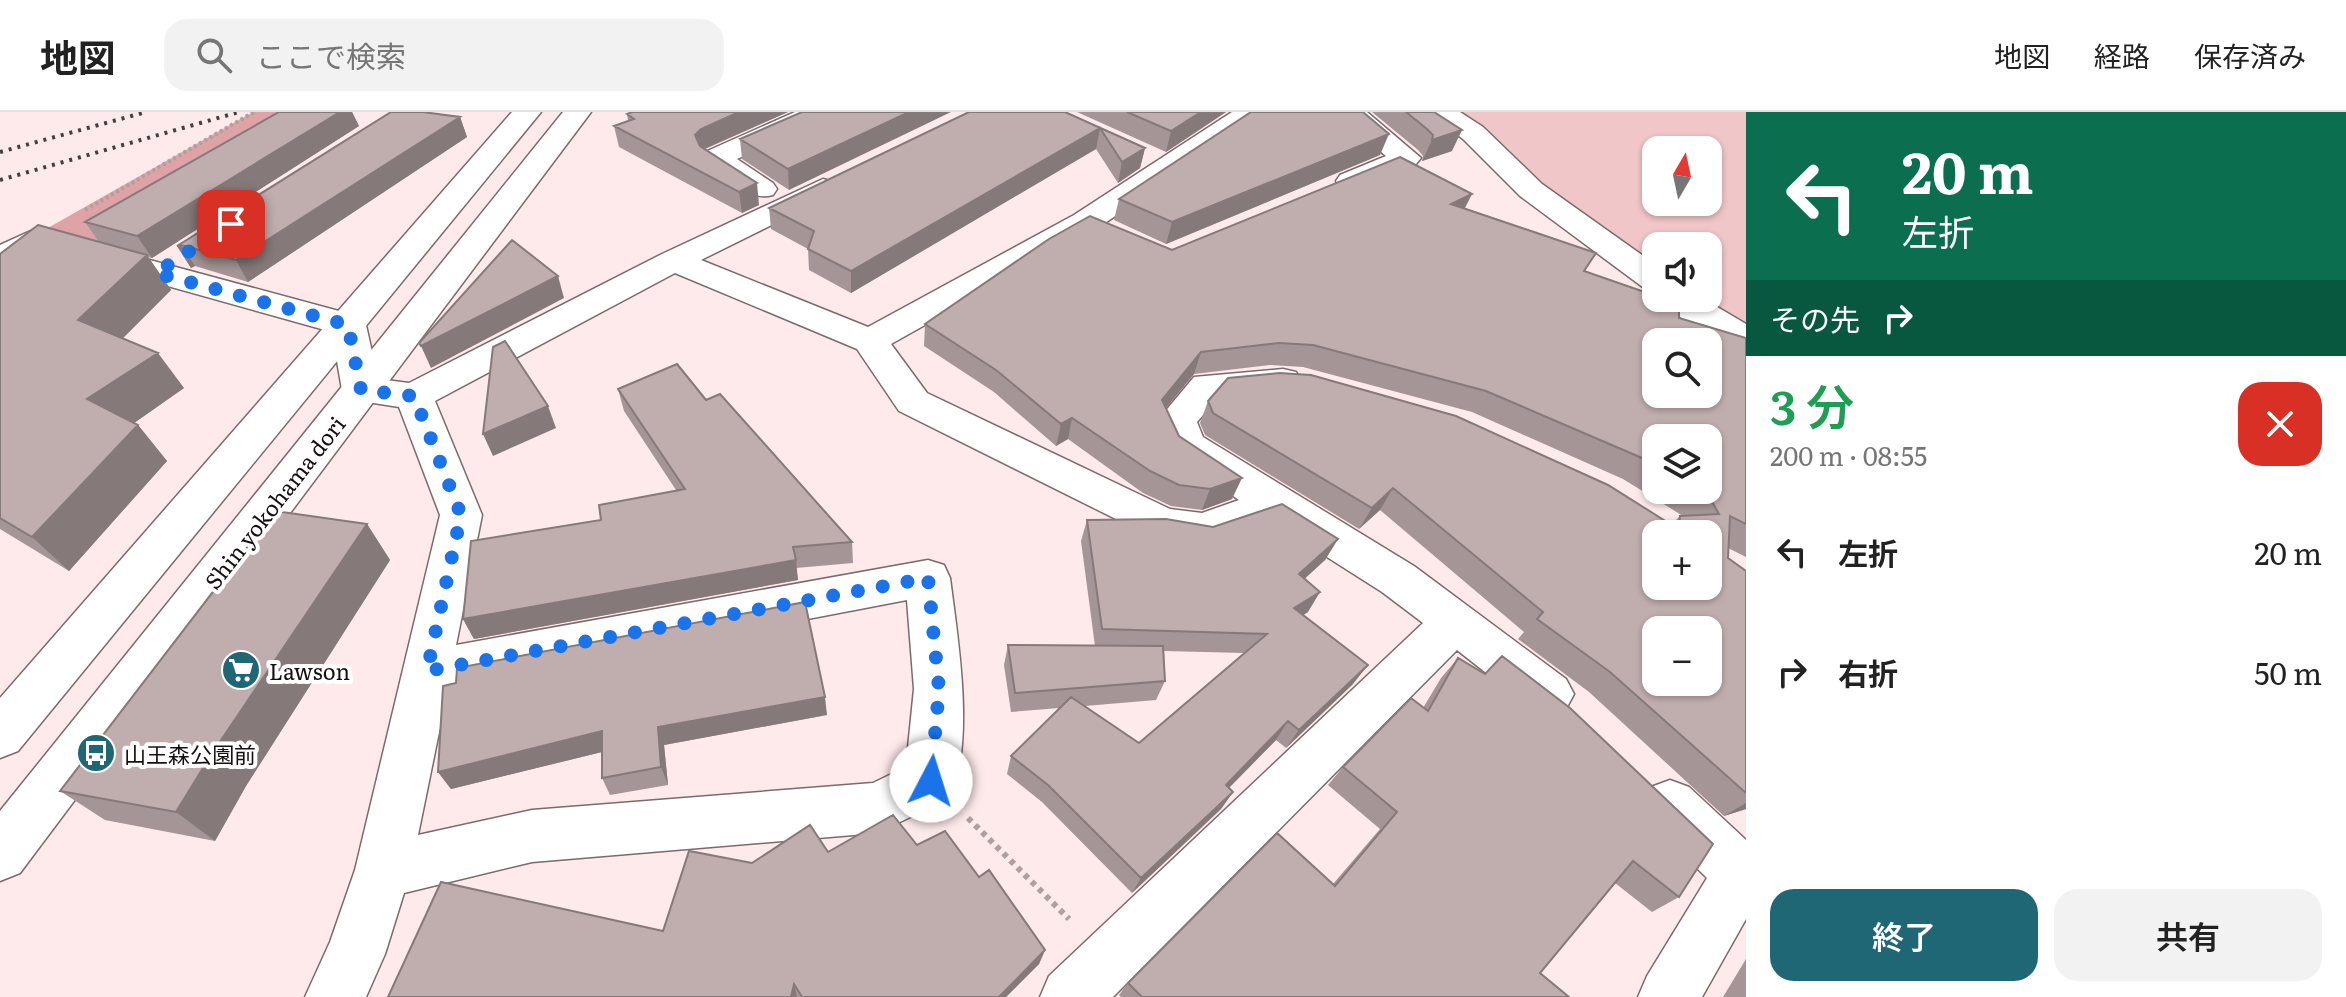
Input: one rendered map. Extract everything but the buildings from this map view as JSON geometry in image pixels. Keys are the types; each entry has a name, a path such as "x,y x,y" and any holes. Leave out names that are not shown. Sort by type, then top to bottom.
{"street":[{"name":"Shin yokohama dori","path":"0,854 577,112"},
{"path":"787,206 715,158 818,112"},
{"path":"870,341 1099,228 1154,161 1251,112"},
{"path":"1442,112 1473,133 1531,190 1642,271"},
{"path":"0,735 348,325 523,113"},
{"path":"1321,194 1406,158 1355,113"},
{"path":"348,325 361,390 414,396 674,261 856,172"},
{"path":"0,259 40,240 79,251 170,264 348,325"},
{"path":"674,261 870,341 913,402 1163,524 1203,529 1276,504"},
{"path":"1699,312 1717,325 1746,338"},
{"path":"1318,386 1270,380 1207,386 1177,420 1187,445 1398,579 1581,720"},
{"path":"335,997 356,954 383,870 461,515 414,396"},
{"path":"383,870 532,836 877,808 931,781 939,689 928,578 427,671"},
{"path":"1070,997 1455,622"},
{"path":"1638,775 1744,876 1668,997"}],"path":[{"path":"40,240 254,112"},
{"path":"931,781 1109,959"}],"shaded area":[{"path":"1448,112 1746,112 1746,335 1709,312 1722,312 1722,232 1642,232 1642,265"}],"waterway":[{"path":"0,288 300,112"}],"railway":[{"path":"0,152 146,112"},
{"path":"0,180 239,112"}],"place":[{"name":"Lawson","path":"241,670"},
{"name":"山王森公園前","path":"96,753"}],"route":[{"path":"231,224 156,273 348,325 361,390 414,396 461,515 427,671 928,578 939,689 931,781"}]}
